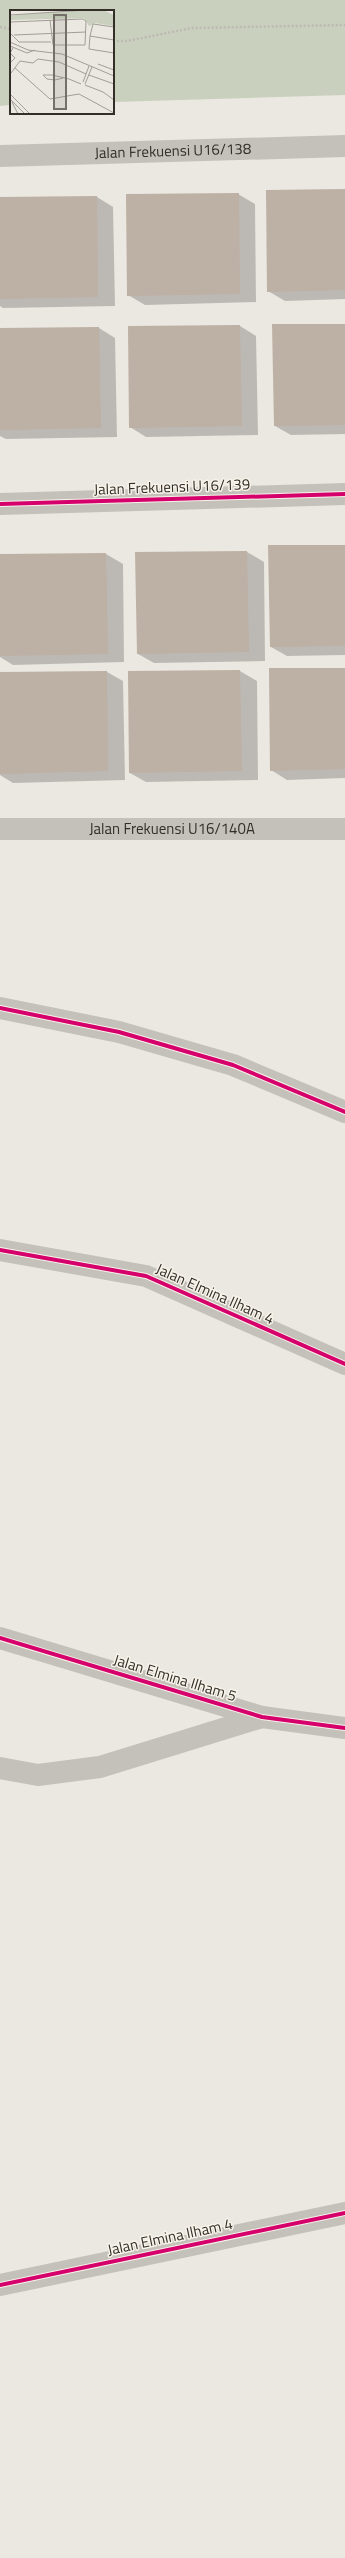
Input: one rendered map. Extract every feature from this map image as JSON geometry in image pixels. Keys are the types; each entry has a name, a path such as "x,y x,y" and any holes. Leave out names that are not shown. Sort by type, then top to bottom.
{"street":[{"name":"Jalan Frekuensi U16/138","path":"0,156 345,146"},
{"name":"Jalan Frekuensi U16/139","path":"0,504 345,494"},
{"name":"Jalan Frekuensi U16/140A","path":"0,829 345,829"},
{"path":"0,1008 119,1032 233,1065 345,1112"},
{"name":"Jalan Elmina Ilham 4","path":"0,1250 146,1276 345,1364"},
{"name":"Jalan Elmina Ilham 5","path":"0,1638 262,1717 345,1728"},
{"name":"Jalan Elmina Ilham 5","path":"0,1768 38,1775 100,1767 262,1717"},
{"name":"Jalan Elmina Ilham 4","path":"0,2285 345,2213"}],"path":[{"path":"114,41 126,41 192,28 345,25"},
{"path":"0,27 10,28"}],"green space":[{"path":"0,0 345,0 345,95 114,102 114,10 10,10 10,105 0,106"}],"building":[{"path":"345,189 345,290 267,292 266,190"},
{"path":"239,193 240,294 127,296 126,194"},
{"path":"97,196 98,297 0,299 0,197"},
{"path":"272,324 345,324 345,425 274,426"},
{"path":"240,325 242,426 129,428 128,326"},
{"path":"99,327 101,428 0,430 0,328"},
{"path":"268,545 345,545 345,646 270,647"},
{"path":"247,551 249,652 137,654 135,552"},
{"path":"106,553 108,654 0,656 0,554"},
{"path":"269,668 345,668 345,769 270,771"},
{"path":"240,670 242,771 129,773 128,671"},
{"path":"107,671 108,771 0,774 0,672"}],"cycle path":[{"path":"0,504 345,494"},
{"path":"0,1008 119,1032 233,1065 345,1112"},
{"path":"0,1250 146,1276 345,1364"},
{"path":"0,1638 262,1717 345,1728"},
{"path":"0,2285 345,2213"}]}
